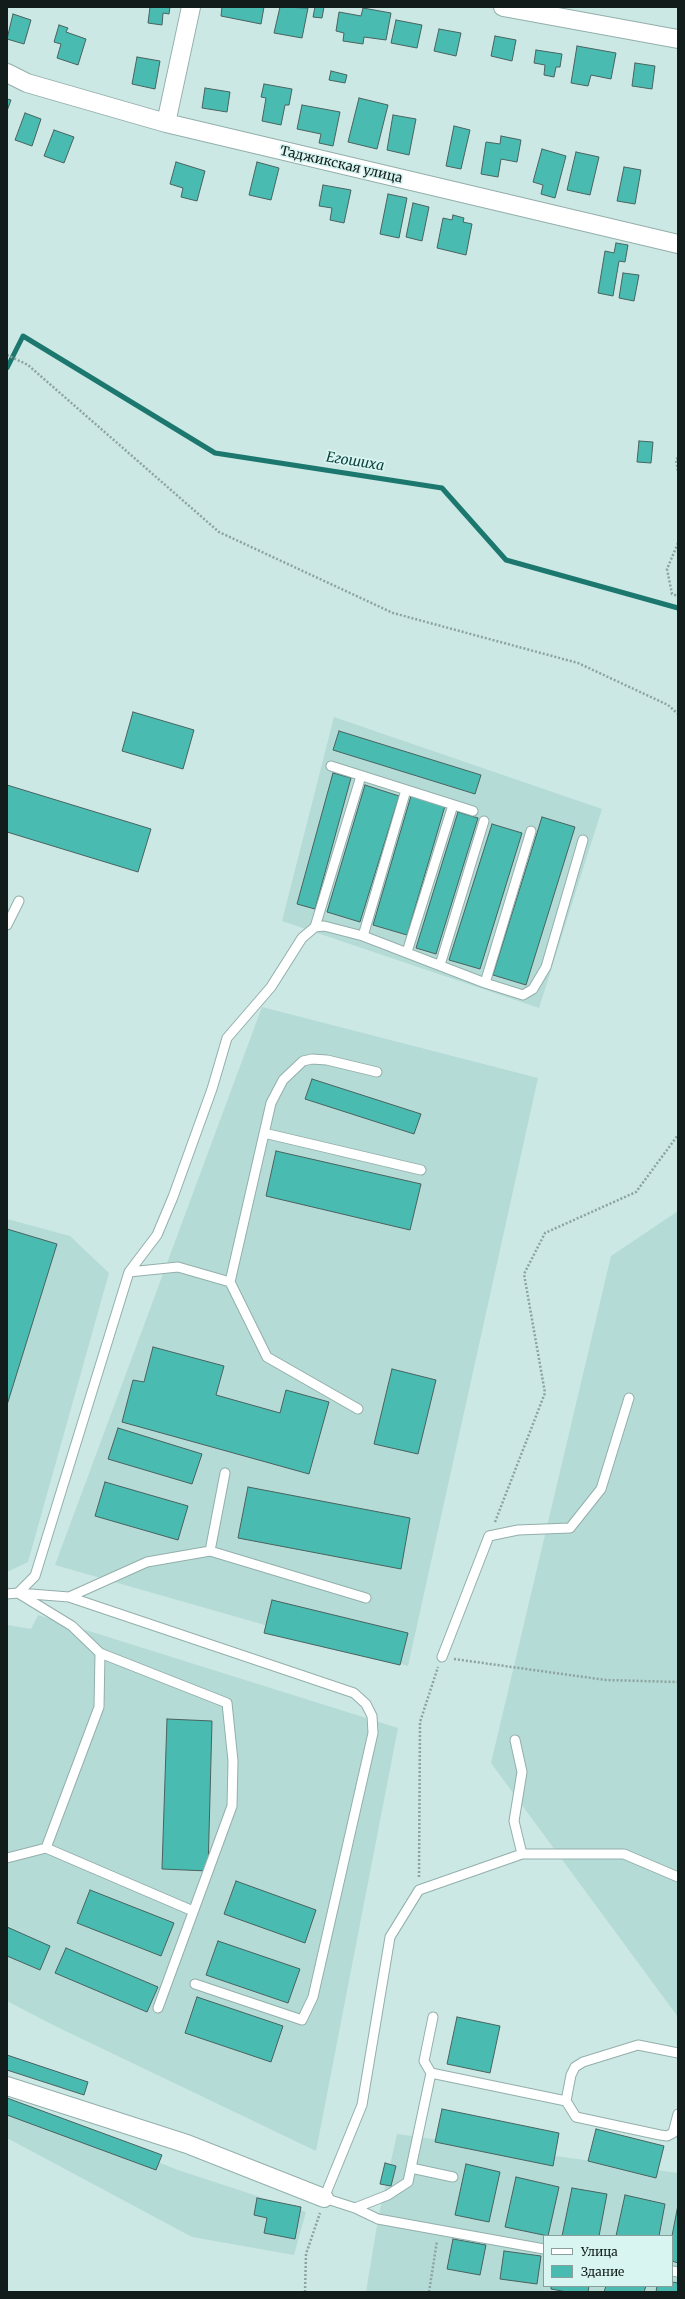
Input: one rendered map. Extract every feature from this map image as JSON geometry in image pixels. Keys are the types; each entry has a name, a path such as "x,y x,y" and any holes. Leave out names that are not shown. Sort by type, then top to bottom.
{"street":[{"path":"166,123 191,7"},
{"path":"503,7 678,39"},
{"name":"Таджикская улица","path":"7,74 27,83 166,123 678,244"},
{"path":"7,2086 187,2144 324,2198"}],"lane":[{"path":"331,766 473,811"},
{"path":"18,1593 35,1576 129,1272 157,1235 165,1216 212,1089 227,1038 271,987 302,938 315,927 361,776"},
{"path":"363,936 406,790"},
{"path":"407,952 453,805"},
{"path":"440,965 484,821"},
{"path":"485,983 531,831"},
{"path":"315,927 324,926 363,936 485,983 523,995 533,989 546,967 583,840"},
{"path":"7,926 19,901"},
{"path":"358,1409 267,1357 230,1282 275,1091 283,1080 303,1061 312,1059 327,1060 377,1072"},
{"path":"264,1133 421,1170"},
{"path":"129,1272 178,1267 230,1282"},
{"path":"442,1657 489,1536 518,1530 570,1528 601,1489 629,1398"},
{"path":"210,1551 225,1473"},
{"path":"69,1596 147,1562 210,1551 366,1598"},
{"path":"18,1593 72,1626 100,1653 227,1703 233,1761 232,1806 158,2008"},
{"path":"7,1594 18,1593 69,1596 354,1693 366,1704 372,1716 373,1733 313,1997 302,2020 195,1984"},
{"path":"46,1848 99,1708 100,1653"},
{"path":"515,1740 522,1772 514,1822 522,1854"},
{"path":"7,1858 46,1848 193,1911"},
{"path":"543,2248 378,2219 355,2208 324,2198 362,2105 390,1936 419,1890 522,1854 624,1854 678,1877"},
{"path":"355,2208 388,2195 408,2182 431,2073 424,2061 433,2018"},
{"path":"678,2053 638,2045 583,2062 575,2067 571,2075 566,2101 576,2117 667,2136 673,2133 678,2114"},
{"path":"431,2073 566,2101"},
{"path":"411,2168 453,2177"}],"path":[{"path":"7,355 28,365 219,532 393,613 578,663 668,705 678,714"},
{"path":"678,458 676,459 678,472"},
{"path":"678,543 667,569 672,594 678,596"},
{"path":"489,1536 545,1393 524,1274 545,1233 636,1192 678,1135"},
{"path":"419,1890 420,1722 442,1657 606,1680 678,1682"},
{"path":"305,2292 306,2254 324,2198"},
{"path":"429,2292 439,2230"}],"shaded area":[{"path":"334,717 602,809 539,1008 282,921"},
{"path":"262,1007 538,1078 408,1666 55,1565"},
{"path":"678,1211 678,2017 491,1763 611,1256"},
{"path":"7,1219 70,1236 109,1273 28,1562 7,1572"},
{"path":"38,1615 398,1728 316,2151 55,2026 7,2001 7,1625 31,1629"},
{"path":"7,2102 178,2170 306,2212 294,2255 192,2237 7,2138"},
{"path":"397,2134 678,2173 678,2292 366,2292 378,2219"}],"building":[{"path":"150,7 170,7 169,14 163,13 162,25 148,23"},
{"path":"222,7 264,7 261,24 221,16"},
{"path":"280,7 308,8 302,38 274,33"},
{"path":"315,7 324,7 322,18 313,17"},
{"path":"363,8 391,13 386,40 364,37 363,44 343,41 344,33 336,31 339,12 361,16"},
{"path":"13,14 31,20 24,44 7,39"},
{"path":"396,20 422,25 417,48 391,43"},
{"path":"59,25 68,28 66,32 86,39 78,65 57,58 61,44 54,42"},
{"path":"439,29 461,33 456,56 434,51"},
{"path":"495,36 516,40 512,61 491,56"},
{"path":"577,46 616,53 611,79 591,75 588,86 571,83"},
{"path":"536,50 562,54 560,67 556,67 554,77 544,75 545,65 534,63"},
{"path":"137,57 160,61 155,89 132,84"},
{"path":"635,63 655,66 652,89 632,86"},
{"path":"331,71 347,75 345,83 329,80"},
{"path":"264,84 292,89 289,105 285,105 281,125 262,121 266,98 261,97"},
{"path":"205,88 230,92 227,112 202,108"},
{"path":"359,98 388,105 377,149 348,142"},
{"path":"7,99 11,100 7,111"},
{"path":"302,105 340,112 333,146 319,143 321,134 297,129"},
{"path":"25,113 41,119 32,146 15,140"},
{"path":"393,115 416,119 409,155 387,150"},
{"path":"454,126 470,130 461,169 446,166"},
{"path":"54,130 74,137 64,163 44,156"},
{"path":"501,136 521,140 517,162 501,159 498,177 481,174 486,142 500,144"},
{"path":"542,149 566,156 555,198 541,194 543,185 533,182"},
{"path":"576,152 599,157 590,195 567,190"},
{"path":"176,162 205,171 197,201 181,197 183,188 170,184"},
{"path":"257,162 279,168 271,200 249,195"},
{"path":"624,167 641,170 635,204 617,201"},
{"path":"323,185 351,190 344,223 330,220 332,208 319,206"},
{"path":"388,194 407,198 399,238 380,234"},
{"path":"413,203 429,207 422,241 406,237"},
{"path":"453,215 464,218 463,222 472,224 466,255 437,248 443,218 452,220"},
{"path":"616,243 628,245 625,262 619,261 613,296 598,293 605,251 614,253"},
{"path":"623,273 639,275 634,301 619,298"},
{"path":"639,441 653,442 651,463 637,462"},
{"path":"133,712 194,730 183,769 122,751"},
{"path":"339,731 481,775 475,794 333,750"},
{"path":"333,773 351,778 315,909 297,904"},
{"path":"7,785 151,829 138,872 7,832"},
{"path":"365,785 399,796 360,922 327,912"},
{"path":"411,796 445,806 407,935 373,925"},
{"path":"458,812 478,818 436,954 416,948"},
{"path":"542,817 575,827 526,985 493,975"},
{"path":"492,824 522,833 480,969 449,960"},
{"path":"312,1079 421,1114 414,1134 305,1099"},
{"path":"276,1151 421,1184 410,1230 266,1196"},
{"path":"7,1229 57,1244 7,1405"},
{"path":"153,1347 224,1366 216,1395 280,1413 286,1390 329,1402 309,1474 122,1422 133,1380 144,1382"},
{"path":"392,1369 436,1380 418,1454 374,1444"},
{"path":"118,1428 202,1454 192,1484 108,1459"},
{"path":"105,1482 188,1506 178,1540 95,1516"},
{"path":"248,1487 410,1518 401,1569 238,1538"},
{"path":"272,1600 408,1633 400,1665 264,1633"},
{"path":"167,1719 212,1721 208,1871 162,1869"},
{"path":"236,1881 316,1910 305,1943 224,1914"},
{"path":"90,1890 174,1923 161,1956 77,1923"},
{"path":"7,1927 50,1946 40,1970 7,1956"},
{"path":"218,1941 300,1969 288,2003 206,1975"},
{"path":"66,1948 158,1987 147,2012 55,1973"},
{"path":"197,1997 283,2026 271,2062 185,2033"},
{"path":"457,2017 500,2026 490,2073 447,2064"},
{"path":"7,2055 88,2082 84,2095 7,2070"},
{"path":"7,2098 162,2155 156,2170 7,2115"},
{"path":"442,2109 559,2133 553,2166 435,2142"},
{"path":"596,2129 664,2146 656,2178 588,2161"},
{"path":"385,2163 396,2166 391,2186 380,2184"},
{"path":"466,2164 500,2172 489,2222 455,2215"},
{"path":"516,2177 559,2187 548,2235 505,2227"},
{"path":"572,2188 607,2194 599,2235 562,2235"},
{"path":"625,2195 665,2204 659,2235 616,2235"},
{"path":"257,2198 301,2207 295,2239 264,2233 267,2218 254,2215"},
{"path":"678,2205 678,2263 673,2261 672,2235"},
{"path":"453,2239 486,2245 480,2275 447,2269"},
{"path":"504,2251 541,2256 537,2284 500,2279"},
{"path":"673,2282 678,2283 678,2292 656,2292 657,2287 673,2287"},
{"path":"551,2287 589,2287 588,2292 567,2292 551,2289"},
{"path":"606,2287 646,2287 644,2292 604,2292"}],"waterway":[{"name":"Егошиха","path":"7,368 23,336 215,453 442,488 506,560 678,608"}]}
